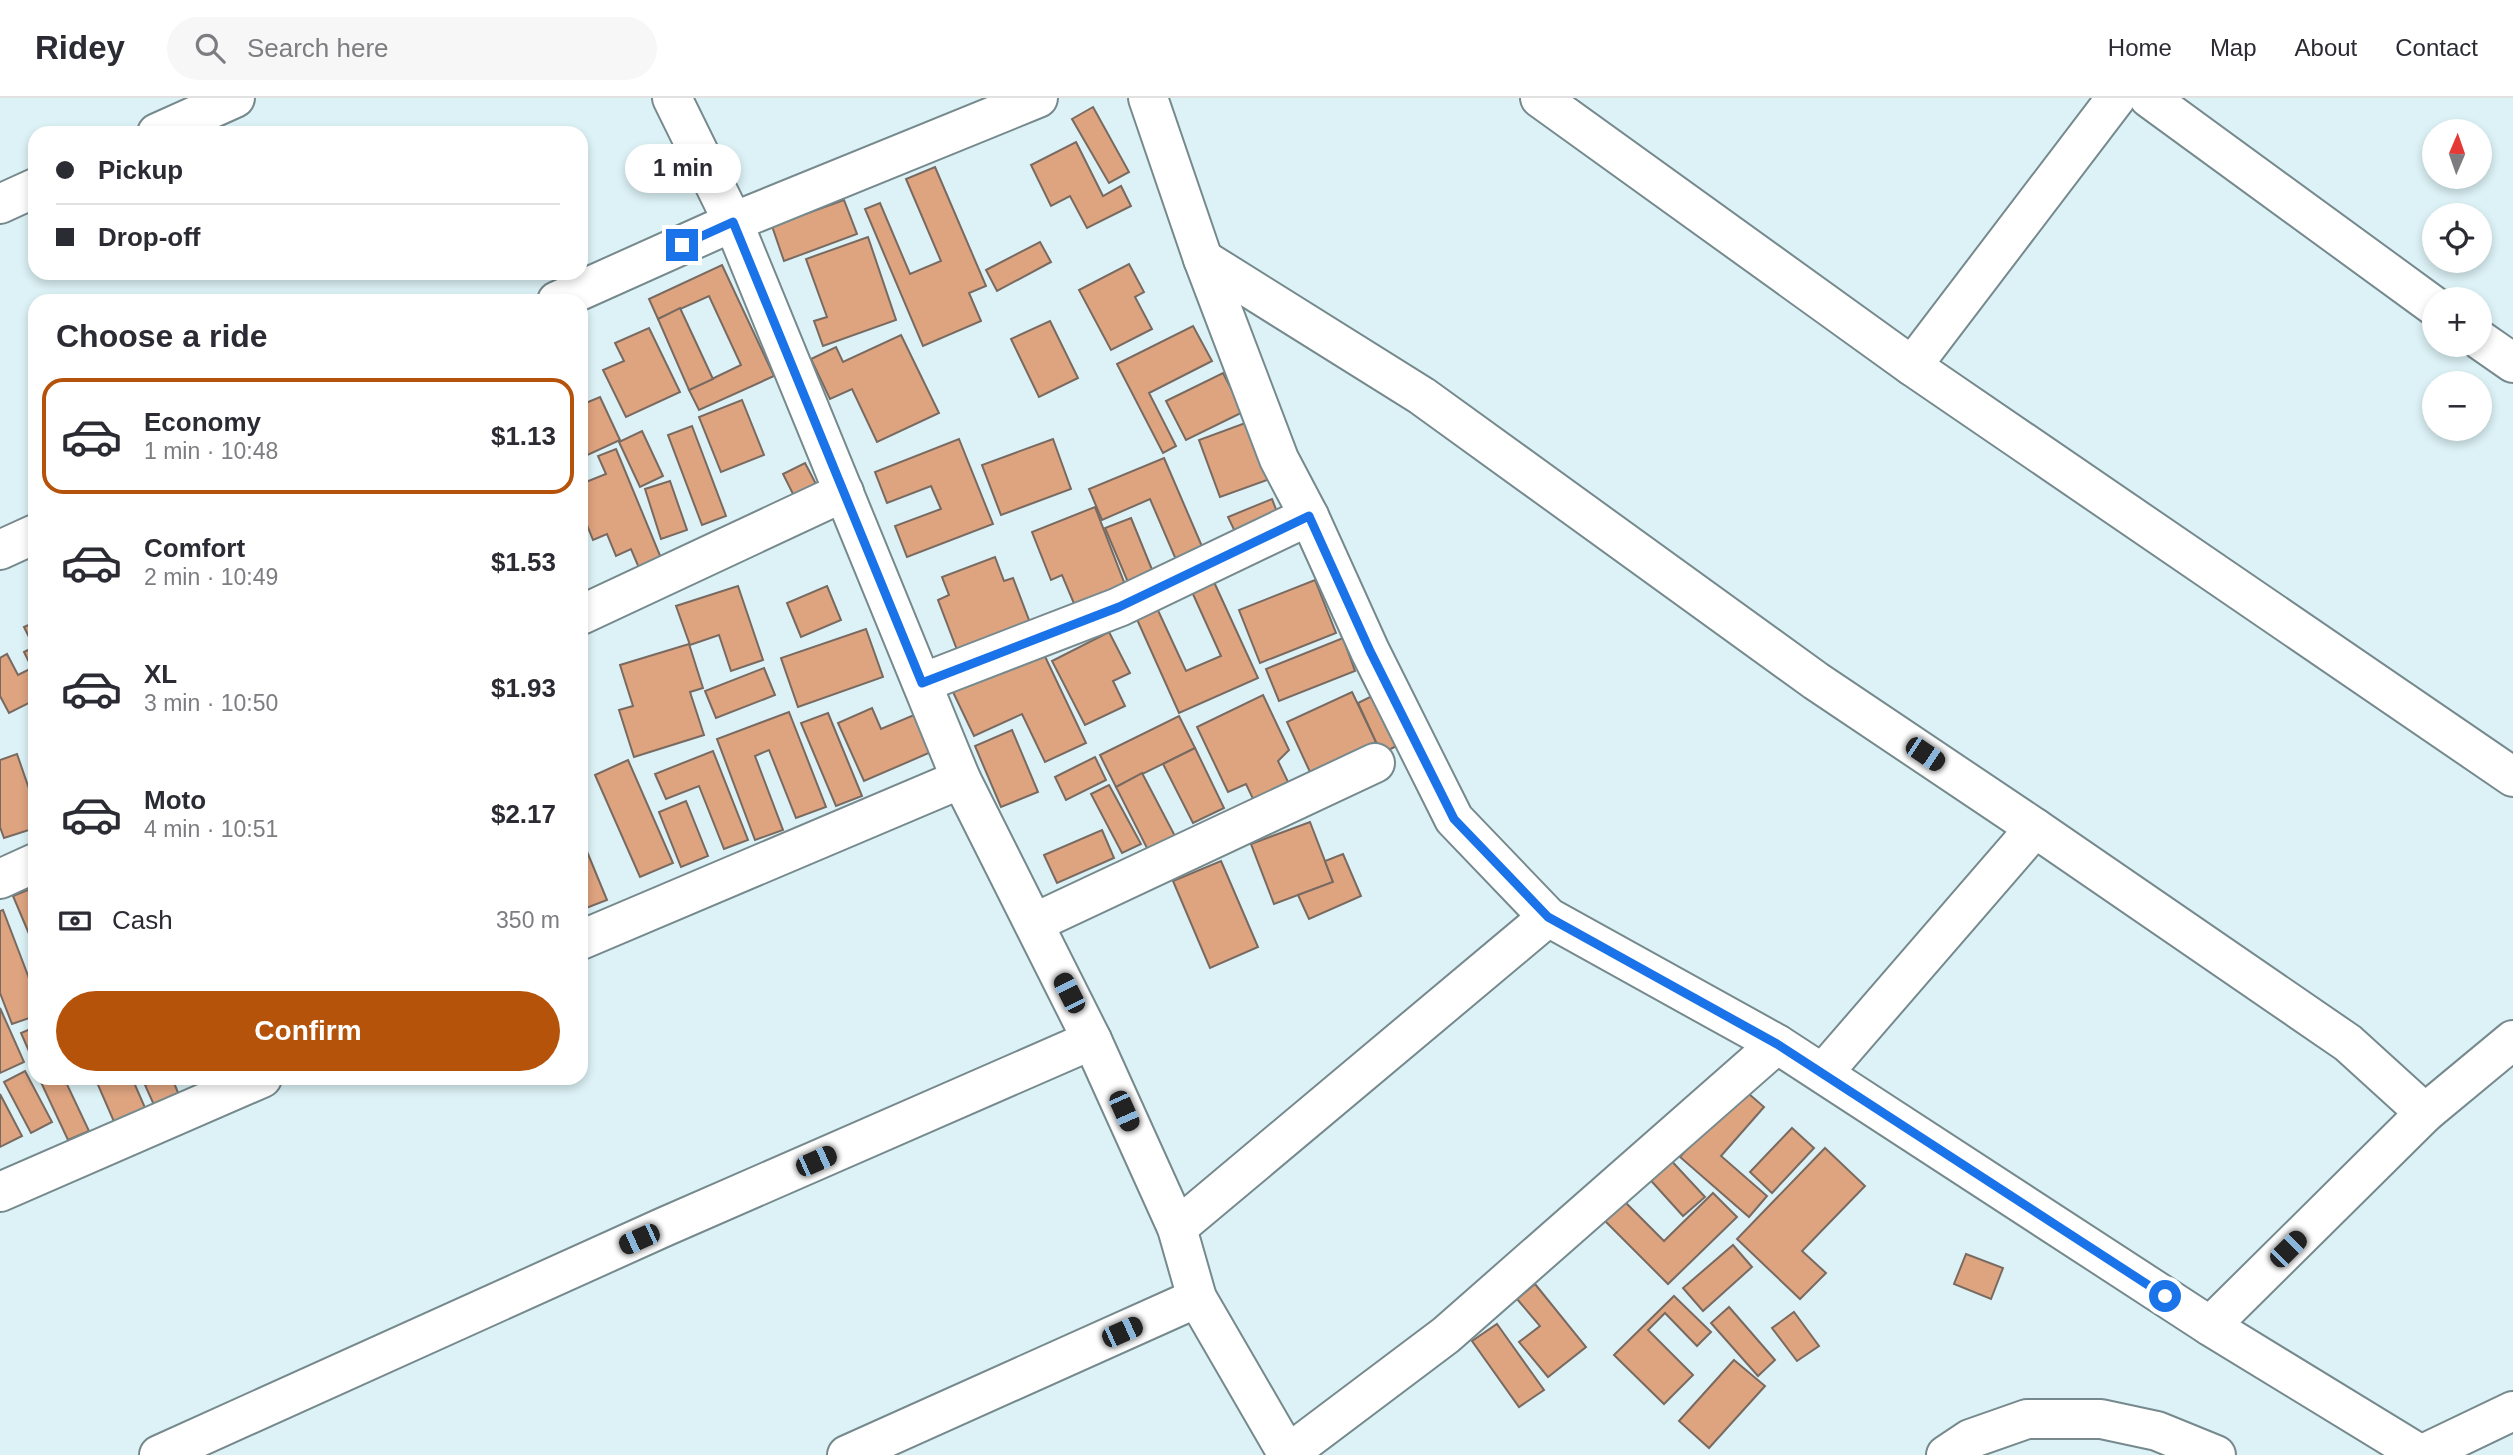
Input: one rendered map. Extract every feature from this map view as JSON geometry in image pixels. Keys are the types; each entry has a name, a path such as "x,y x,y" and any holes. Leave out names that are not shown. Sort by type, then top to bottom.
{"main road":[{"path":"173,126 235,98"},
{"path":"672,98 733,222 961,779 1092,1040 1177,1228 1197,1298 1288,1455 1446,1335 1777,1044"},
{"path":"573,294 733,222 1038,98"},
{"path":"1148,98 1203,259 1279,459 1309,516 1370,651 1454,819 1548,917 1777,1044 2210,1326 2421,1455 2513,1411"},
{"path":"1540,98 1912,366 2513,777"},
{"path":"1912,366 2116,98"},
{"path":"2149,98 2422,297"},
{"path":"0,204 28,191"},
{"path":"1203,259 1422,396 1816,681 2348,1043 2425,1113"},
{"path":"588,612 844,492"},
{"path":"922,683 1119,607 1309,516"},
{"path":"0,550 28,537"},
{"path":"1034,923 1376,763"},
{"path":"588,937 961,779"},
{"path":"1823,1073 2035,828"},
{"path":"0,879 28,866"},
{"path":"1177,1228 1548,917"},
{"path":"159,1455 664,1227 1092,1040"},
{"path":"2210,1326 2425,1113 2513,1040"},
{"path":"0,1192 246,1085"},
{"path":"847,1455 1197,1298"},
{"path":"1946,1455 1970,1439 2027,1419 2101,1419 2157,1431 2216,1455"}],"building":[{"path":"1093,107 1129,172 1109,183 1072,119"},
{"path":"1076,142 1103,196 1121,186 1131,206 1087,228 1070,196 1051,206 1031,165"},
{"path":"935,167 986,286 969,293 981,321 923,346 865,209 880,203 910,274 941,261 906,179"},
{"path":"844,200 857,234 784,261 772,226"},
{"path":"868,237 896,320 823,346 814,321 827,317 806,259"},
{"path":"1040,242 1051,262 997,291 986,270"},
{"path":"1129,264 1144,292 1135,297 1152,329 1111,350 1079,290"},
{"path":"722,265 774,376 699,410 689,390 741,365 709,296 658,319 649,299"},
{"path":"680,308 713,379 689,390 658,319"},
{"path":"1050,321 1078,378 1039,397 1011,339"},
{"path":"1193,326 1212,361 1149,393 1176,446 1163,453 1117,364"},
{"path":"649,328 680,392 626,417 603,370 624,361 615,343"},
{"path":"901,335 939,413 877,442 852,389 830,399 811,359 836,347 843,362"},
{"path":"1223,373 1243,412 1186,440 1166,401"},
{"path":"600,397 620,440 588,455 588,402"},
{"path":"742,400 764,455 721,472 699,417"},
{"path":"1248,422 1270,479 1220,497 1199,440"},
{"path":"692,426 726,516 702,525 668,435"},
{"path":"642,431 663,476 640,487 619,442"},
{"path":"959,439 993,524 907,557 895,526 941,509 931,486 887,503 875,472"},
{"path":"1053,439 1071,489 1001,515 982,465"},
{"path":"616,449 661,558 639,568 631,549 616,556 607,534 593,540 588,528 588,481 606,474 598,456"},
{"path":"1164,458 1204,551 1177,562 1150,499 1102,520 1089,489"},
{"path":"805,463 816,484 794,496 783,474"},
{"path":"670,481 687,530 661,539 645,489"},
{"path":"1272,499 1279,517 1237,536 1228,517"},
{"path":"1095,507 1129,595 1078,613 1062,575 1051,580 1032,532"},
{"path":"1131,518 1155,577 1130,587 1105,528"},
{"path":"995,557 1004,581 1013,578 1032,628 959,655 938,600 949,595 942,577"},
{"path":"1315,580 1336,633 1260,663 1239,610"},
{"path":"1214,582 1258,678 1179,713 1135,615 1156,606 1186,671 1221,656 1192,592"},
{"path":"738,586 763,660 731,671 719,635 690,645 676,606"},
{"path":"827,586 841,620 801,637 787,603"},
{"path":"866,629 883,677 798,707 781,658"},
{"path":"1109,632 1130,673 1113,681 1125,706 1085,725 1052,661"},
{"path":"1343,638 1355,671 1279,701 1266,669"},
{"path":"689,644 703,688 690,692 704,735 634,757 619,710 633,706 620,665"},
{"path":"1041,648 1086,743 1045,762 1022,714 974,736 952,690"},
{"path":"7,654 18,675 28,670 28,704 9,713 0,696 0,658"},
{"path":"764,668 775,695 716,718 705,691"},
{"path":"1352,692 1376,742 1310,772 1287,722"},
{"path":"1376,694 1402,743 1385,752 1376,742 1358,703"},
{"path":"1263,695 1289,750 1278,761 1289,784 1254,801 1246,784 1228,792 1197,727"},
{"path":"872,708 881,729 914,715 931,752 864,781 838,723"},
{"path":"789,712 826,807 796,818 769,750 755,756 783,830 755,840 717,739"},
{"path":"828,713 862,796 836,806 801,723"},
{"path":"1179,716 1195,748 1116,787 1100,755"},
{"path":"1012,730 1038,792 1001,807 975,746"},
{"path":"1195,748 1224,808 1193,823 1163,764"},
{"path":"713,751 748,840 724,849 699,786 666,799 655,774"},
{"path":"17,754 28,786 28,830 4,838 0,827 0,760"},
{"path":"1095,757 1106,780 1066,800 1055,777"},
{"path":"628,760 673,863 640,877 595,775"},
{"path":"1142,773 1176,838 1149,852 1116,787"},
{"path":"1109,785 1141,844 1122,853 1091,794"},
{"path":"686,801 708,856 681,867 659,812"},
{"path":"1310,822 1333,882 1274,904 1251,844"},
{"path":"1102,830 1114,858 1057,883 1044,855"},
{"path":"588,854 607,900 588,907"},
{"path":"1343,854 1361,896 1309,919 1298,895 1333,882 1325,861"},
{"path":"1221,861 1258,947 1210,968 1173,881"},
{"path":"28,890 28,931 13,896"},
{"path":"3,910 28,976 28,1018 12,1024 0,993 0,911"},
{"path":"0,1008 24,1062 0,1073"},
{"path":"28,1030 28,1049 21,1033"},
{"path":"25,1071 28,1085 32,1085 52,1122 31,1133 4,1082"},
{"path":"42,1085 67,1085 89,1131 68,1140"},
{"path":"98,1085 135,1085 146,1110 115,1124"},
{"path":"145,1085 175,1085 179,1095 154,1105"},
{"path":"1741,1087 1764,1107 1721,1156 1767,1196 1749,1217 1680,1157"},
{"path":"0,1094 22,1136 0,1147"},
{"path":"1792,1128 1814,1148 1772,1193 1750,1172"},
{"path":"1825,1148 1865,1186 1802,1251 1826,1273 1800,1299 1737,1239"},
{"path":"1666,1155 1705,1197 1683,1216 1645,1174"},
{"path":"1713,1193 1737,1217 1668,1284 1601,1217 1621,1198 1664,1241"},
{"path":"1733,1245 1752,1267 1703,1311 1683,1288"},
{"path":"1966,1254 2003,1268 1991,1299 1954,1284"},
{"path":"1535,1284 1586,1347 1548,1377 1519,1342 1540,1326 1517,1299"},
{"path":"1674,1296 1711,1332 1697,1346 1665,1313 1648,1330 1693,1375 1664,1404 1614,1355"},
{"path":"1729,1307 1775,1360 1758,1376 1711,1323"},
{"path":"1794,1312 1819,1346 1797,1361 1772,1328"},
{"path":"1497,1324 1544,1390 1519,1407 1472,1341"},
{"path":"1734,1360 1765,1386 1709,1448 1679,1421"}],"route":[{"path":"682,245 733,222 922,683 1119,607 1309,516 1370,651 1454,819 1548,917 1777,1044 2165,1296"}]}
